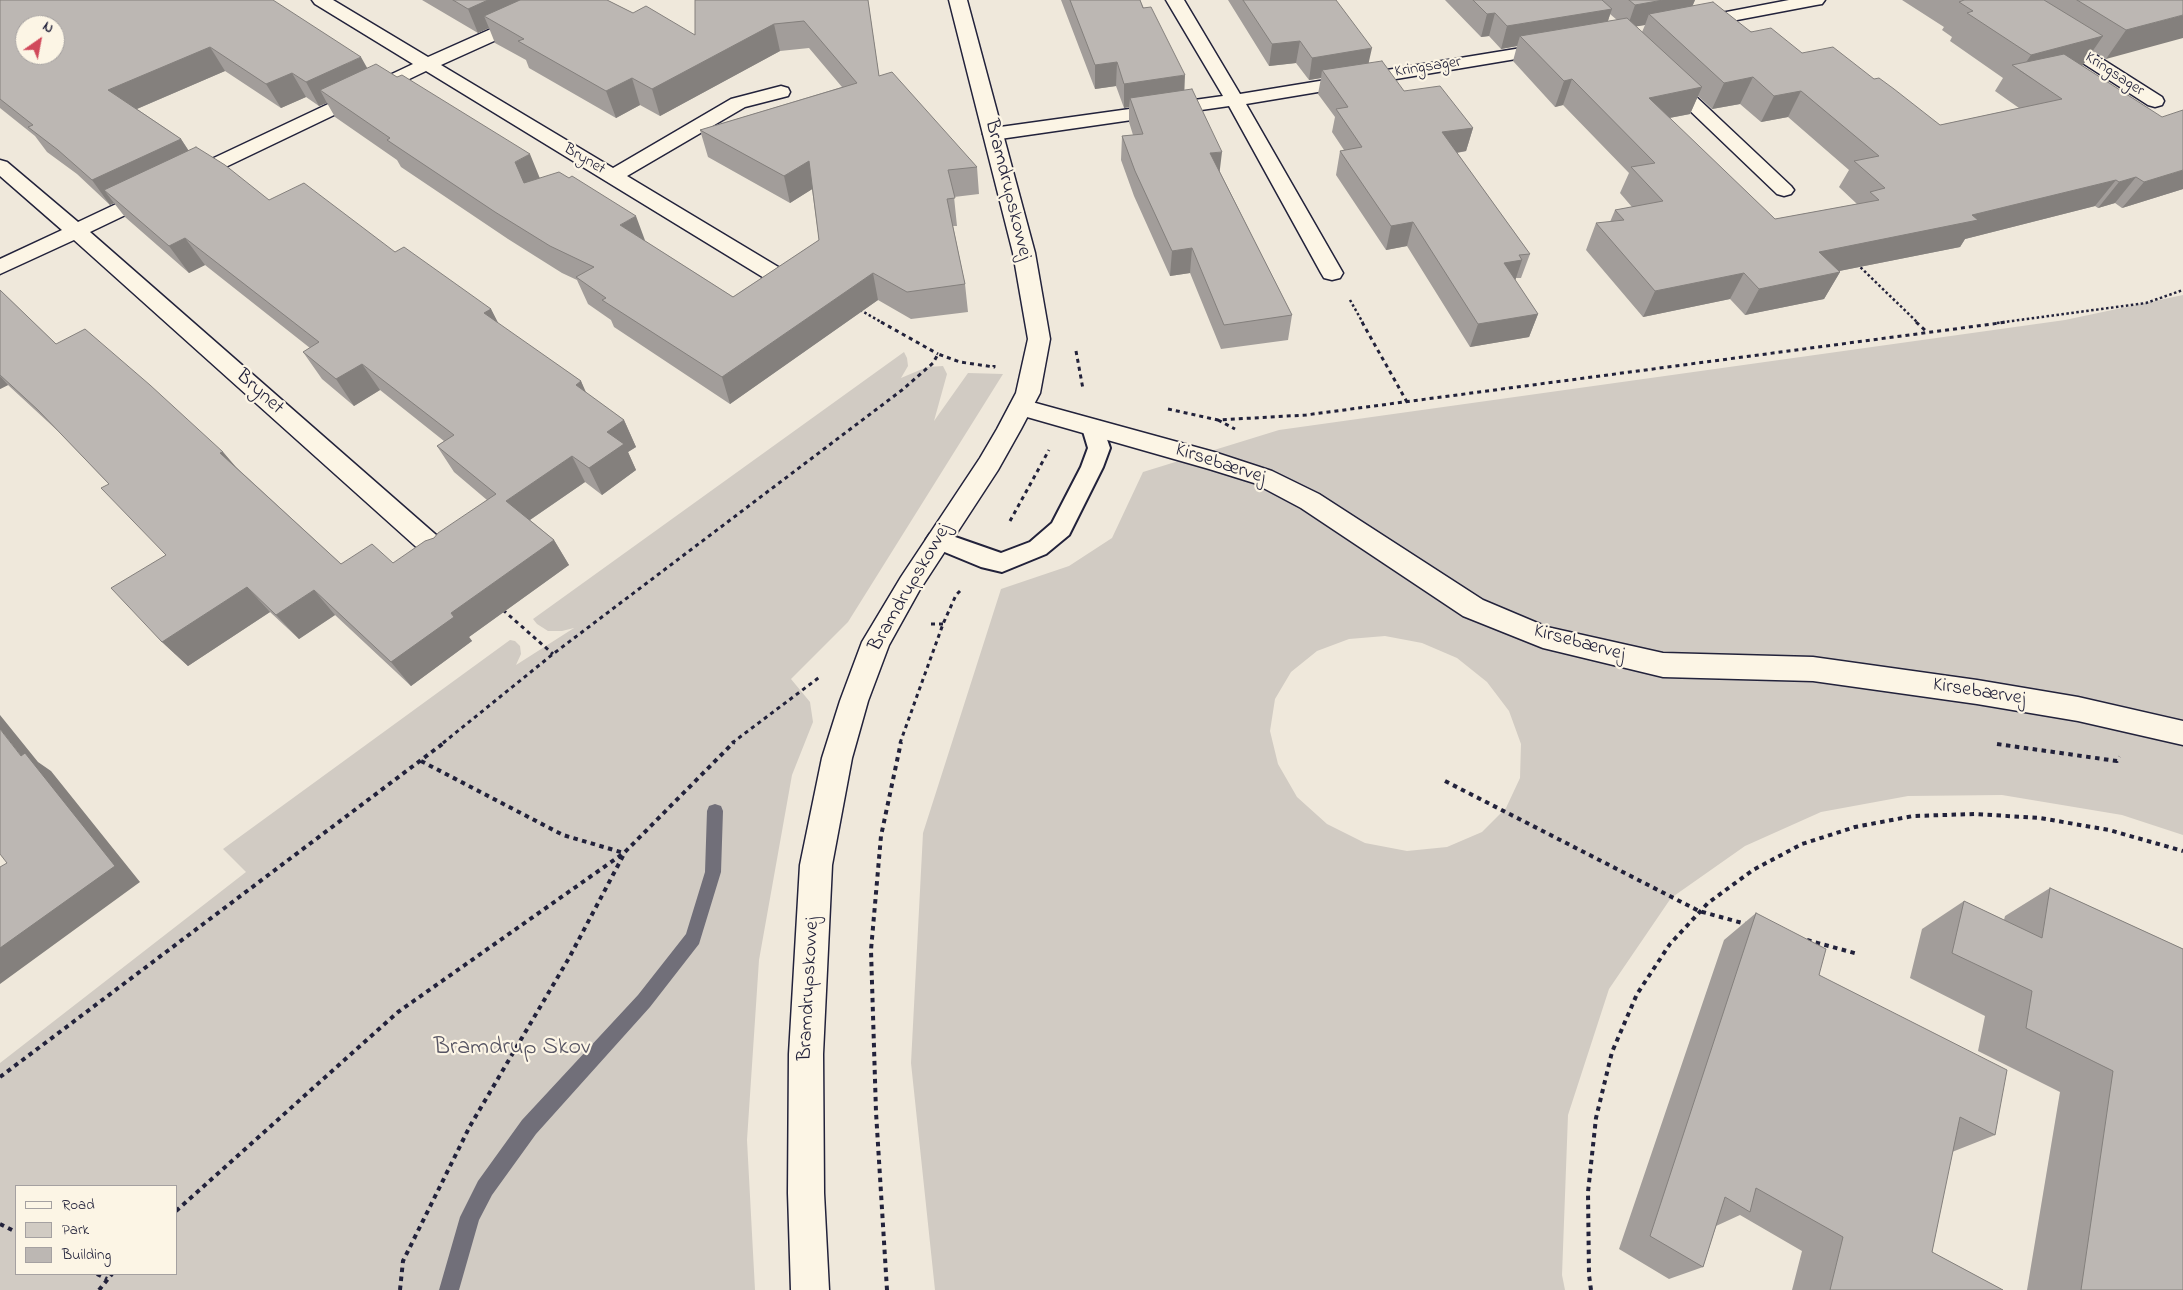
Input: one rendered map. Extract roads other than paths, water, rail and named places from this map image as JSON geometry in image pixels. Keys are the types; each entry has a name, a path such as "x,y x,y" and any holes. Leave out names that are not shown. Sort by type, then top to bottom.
{"street":[{"name":"Brynet","path":"321,0 782,280"},
{"path":"0,267 427,64 570,0"},
{"name":"Bramdrupskovvej","path":"810,1290 806,1193 806,1054 816,865 837,758 854,700 886,623 988,464 1028,393 1034,372 1039,339 1024,252 958,0"},
{"path":"1175,0 1235,100 1332,273"},
{"path":"1680,25 1816,0"},
{"name":"Kringsager","path":"1997,0 2155,101"},
{"name":"Kringsager","path":"992,134 1235,100 1574,44"},
{"path":"1657,70 1784,190"},
{"name":"Brynet","path":"612,177 738,104 781,92"},
{"name":"Brynet","path":"0,166 442,555"},
{"name":"Kirsebærvej","path":"1020,407 1214,461 1263,477 1310,501 1473,608 1543,637 1663,665 1813,669 2069,708 2183,733"}],"lane":[{"path":"938,540 989,560 1002,563 1038,548 1061,529 1082,490 1098,448 1093,428"}],"waterway":[{"path":"449,1290 470,1217 485,1188 529,1127 644,1001 693,938 713,872 715,811"}],"park label":[{"name":"Bramdrup Skov","path":"512,1049"}]}
